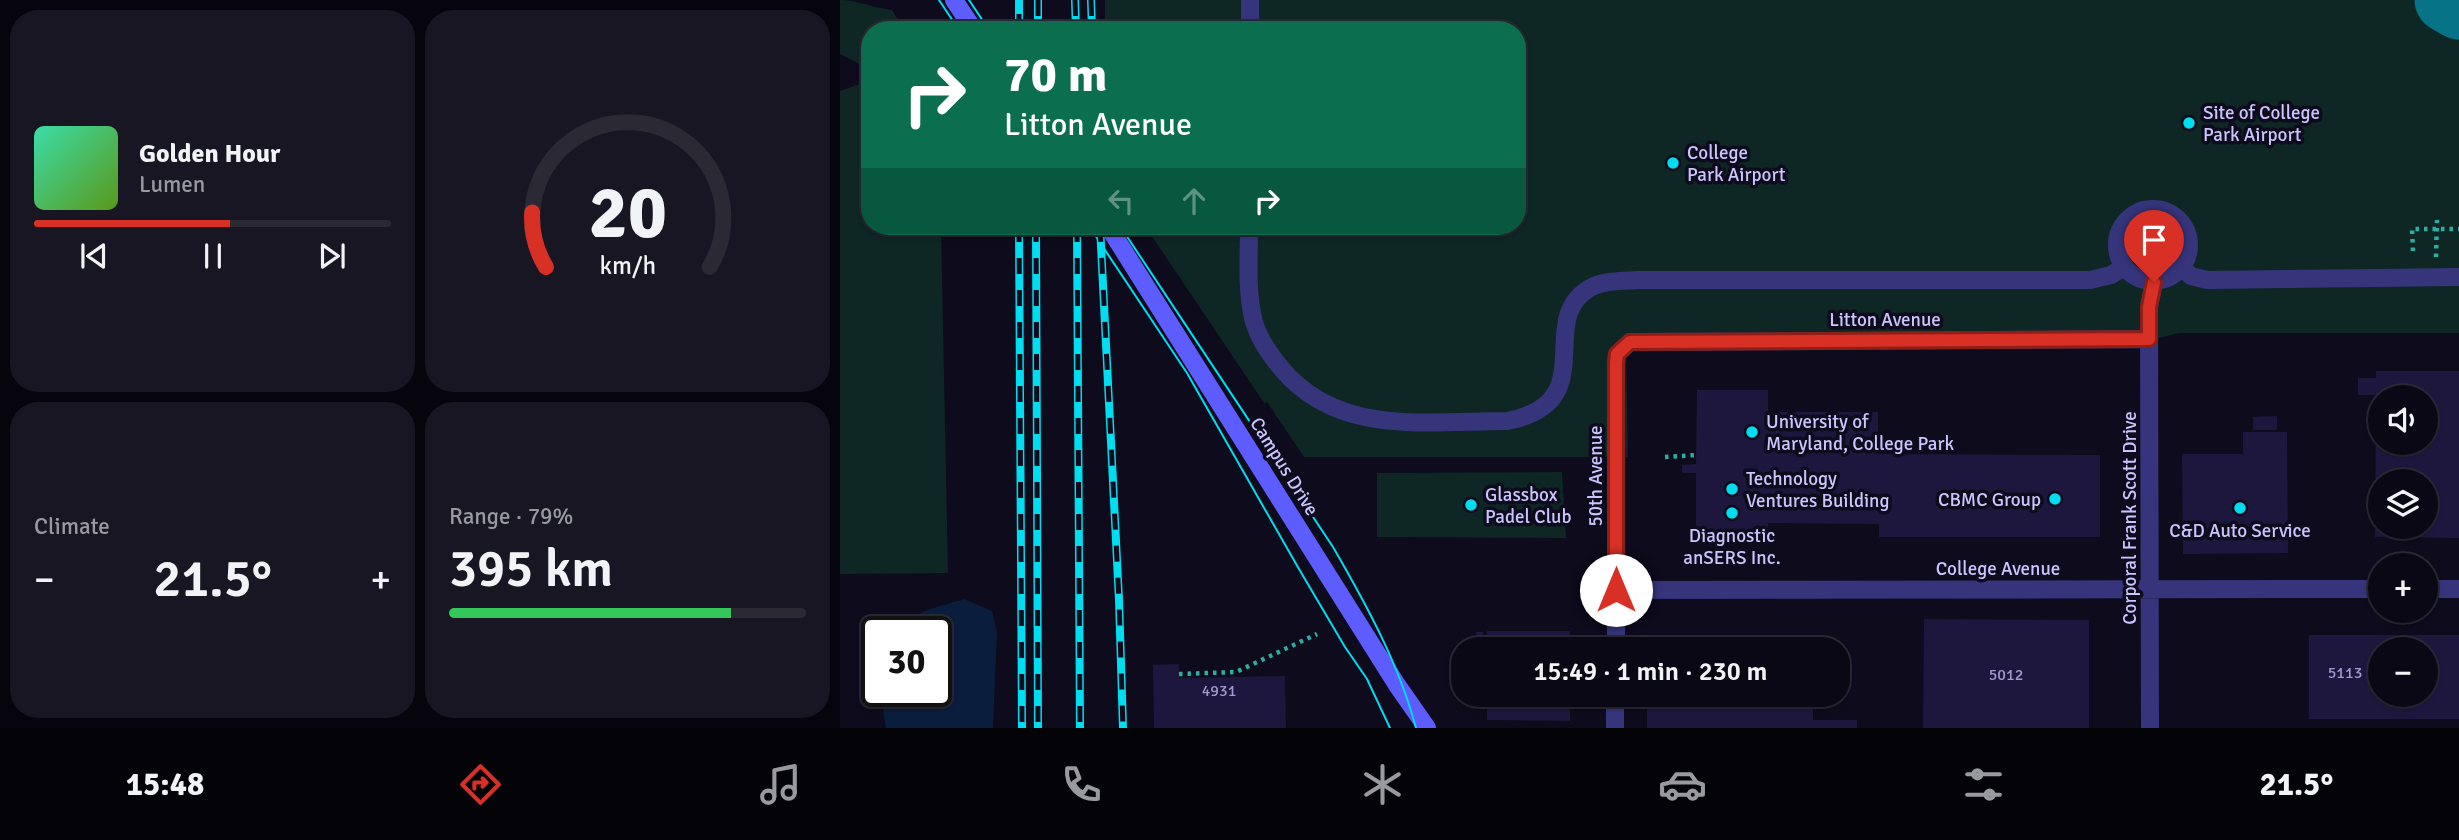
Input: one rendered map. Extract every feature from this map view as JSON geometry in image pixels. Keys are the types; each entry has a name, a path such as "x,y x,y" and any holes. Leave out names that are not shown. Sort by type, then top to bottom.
{"main road":[{"path":"954,0 968,21"},
{"name":"Campus Drive","path":"1114,235 1397,685 1427,728"}],"street":[{"path":"1250,0 1250,21"},
{"path":"2153,209 2174,215 2184,224 2190,238 2189,254 2182,268 2172,277 2154,282 2140,280 2129,274 2119,258 2116,243 2122,225 2141,211 2153,209"},
{"path":"1249,235 1249,292 1254,324 1270,356 1293,383 1319,402 1351,415 1384,421 1507,421 1525,418 1540,410 1552,401 1559,386 1570,308 1592,286 1638,280 2090,280 2110,275 2124,267"},
{"path":"2182,268 2191,276 2207,280 2459,277"},
{"name":"Corporal Frank Scott Drive","path":"2150,728 2149,307 2154,282"},
{"name":"Litton Avenue","path":"1622,347 1639,340 2149,339"},
{"name":"50th Avenue","path":"1616,637 1616,363 1617,354 1622,347"},
{"name":"College Avenue","path":"1616,590 2368,589"},
{"path":"2438,589 2459,589"},
{"path":"1615,707 1615,728"}],"path":[{"path":"2436,257 2437,220"},
{"path":"2413,251 2412,229 2459,229"},
{"path":"1665,457 1696,455"},
{"path":"1179,674 1236,671 1317,634"}],"green space":[{"path":"840,0 892,10 899,21 861,21 861,65 840,54"},
{"name":"College Park Airport","path":"1105,0 2459,0 2459,333 2179,333 2140,343 1626,345 1628,457 1304,457 1267,402 1264,403 1151,235 1526,235 1526,21 1105,21"},
{"path":"861,84 861,235 941,235 948,573 840,574 840,91"},
{"name":"Glassbox Padel Club","path":"1562,472 1566,538 1377,537 1377,473"}],"water":[{"path":"964,599 992,611 997,632 993,728 886,728 884,707 952,707 952,616 914,616"}],"building":[{"path":"2376,371 2459,371 2459,538 2438,538 2438,469 2375,469 2376,455 2438,455 2438,385 2368,385 2368,395 2358,395 2358,378 2376,378"},
{"path":"1697,390 1768,390 1768,412 1878,412 1878,454 2100,455 2100,537 1879,537 1879,524 1768,523 1768,538 1696,538 1696,473 1682,473 1682,465 1696,464"},
{"path":"2277,416 2277,430 2253,430 2253,417"},
{"path":"2243,432 2287,432 2288,553 2183,554 2182,454 2243,454"},
{"path":"1924,619 2089,620 2089,728 1923,728"},
{"path":"1487,631 1570,631 1570,637 1487,637"},
{"path":"1476,632 1483,632 1483,637 1476,637"},
{"path":"2309,635 2459,635 2459,719 2309,719"},
{"path":"1647,636 1813,637 1647,637"},
{"path":"1179,664 1179,678 1285,676 1286,728 1154,728 1153,665"},
{"path":"1487,707 1570,707 1570,721 1487,720"},
{"path":"1647,707 1813,707 1813,720 1857,720 1857,728 1647,728"}],"taxiway":[{"path":"2447,0 2459,7"}],"tram line":[{"path":"939,0 953,21"},
{"path":"969,0 983,21"},
{"path":"1095,235 1187,373 1299,569 1367,679 1390,728"},
{"path":"1126,235 1333,547 1391,658 1416,728"}],"railway":[{"path":"1019,0 1019,21"},
{"path":"1038,0 1038,21"},
{"path":"1075,0 1076,21"},
{"path":"1091,0 1092,21"},
{"path":"1019,235 1022,728"},
{"path":"1036,235 1038,728"},
{"path":"1077,235 1080,728"},
{"path":"1100,235 1123,728"}],"place":[{"name":"Site of College Park Airport","path":"2189,123"},
{"name":"College Park Airport","path":"1673,163"},
{"name":"University of Maryland, College Park","path":"1752,432"},
{"name":"Technology Ventures Building","path":"1732,489"},
{"name":"CBMC Group","path":"2055,499"},
{"name":"Glassbox Padel Club","path":"1471,505"},
{"name":"C&D Auto Service","path":"2240,508"},
{"name":"Diagnostic anSERS Inc.","path":"1732,513"}],"route":[{"path":"1616,590 1616,363 1617,354 1630,342 2149,339 2149,307 2154,282"}]}
